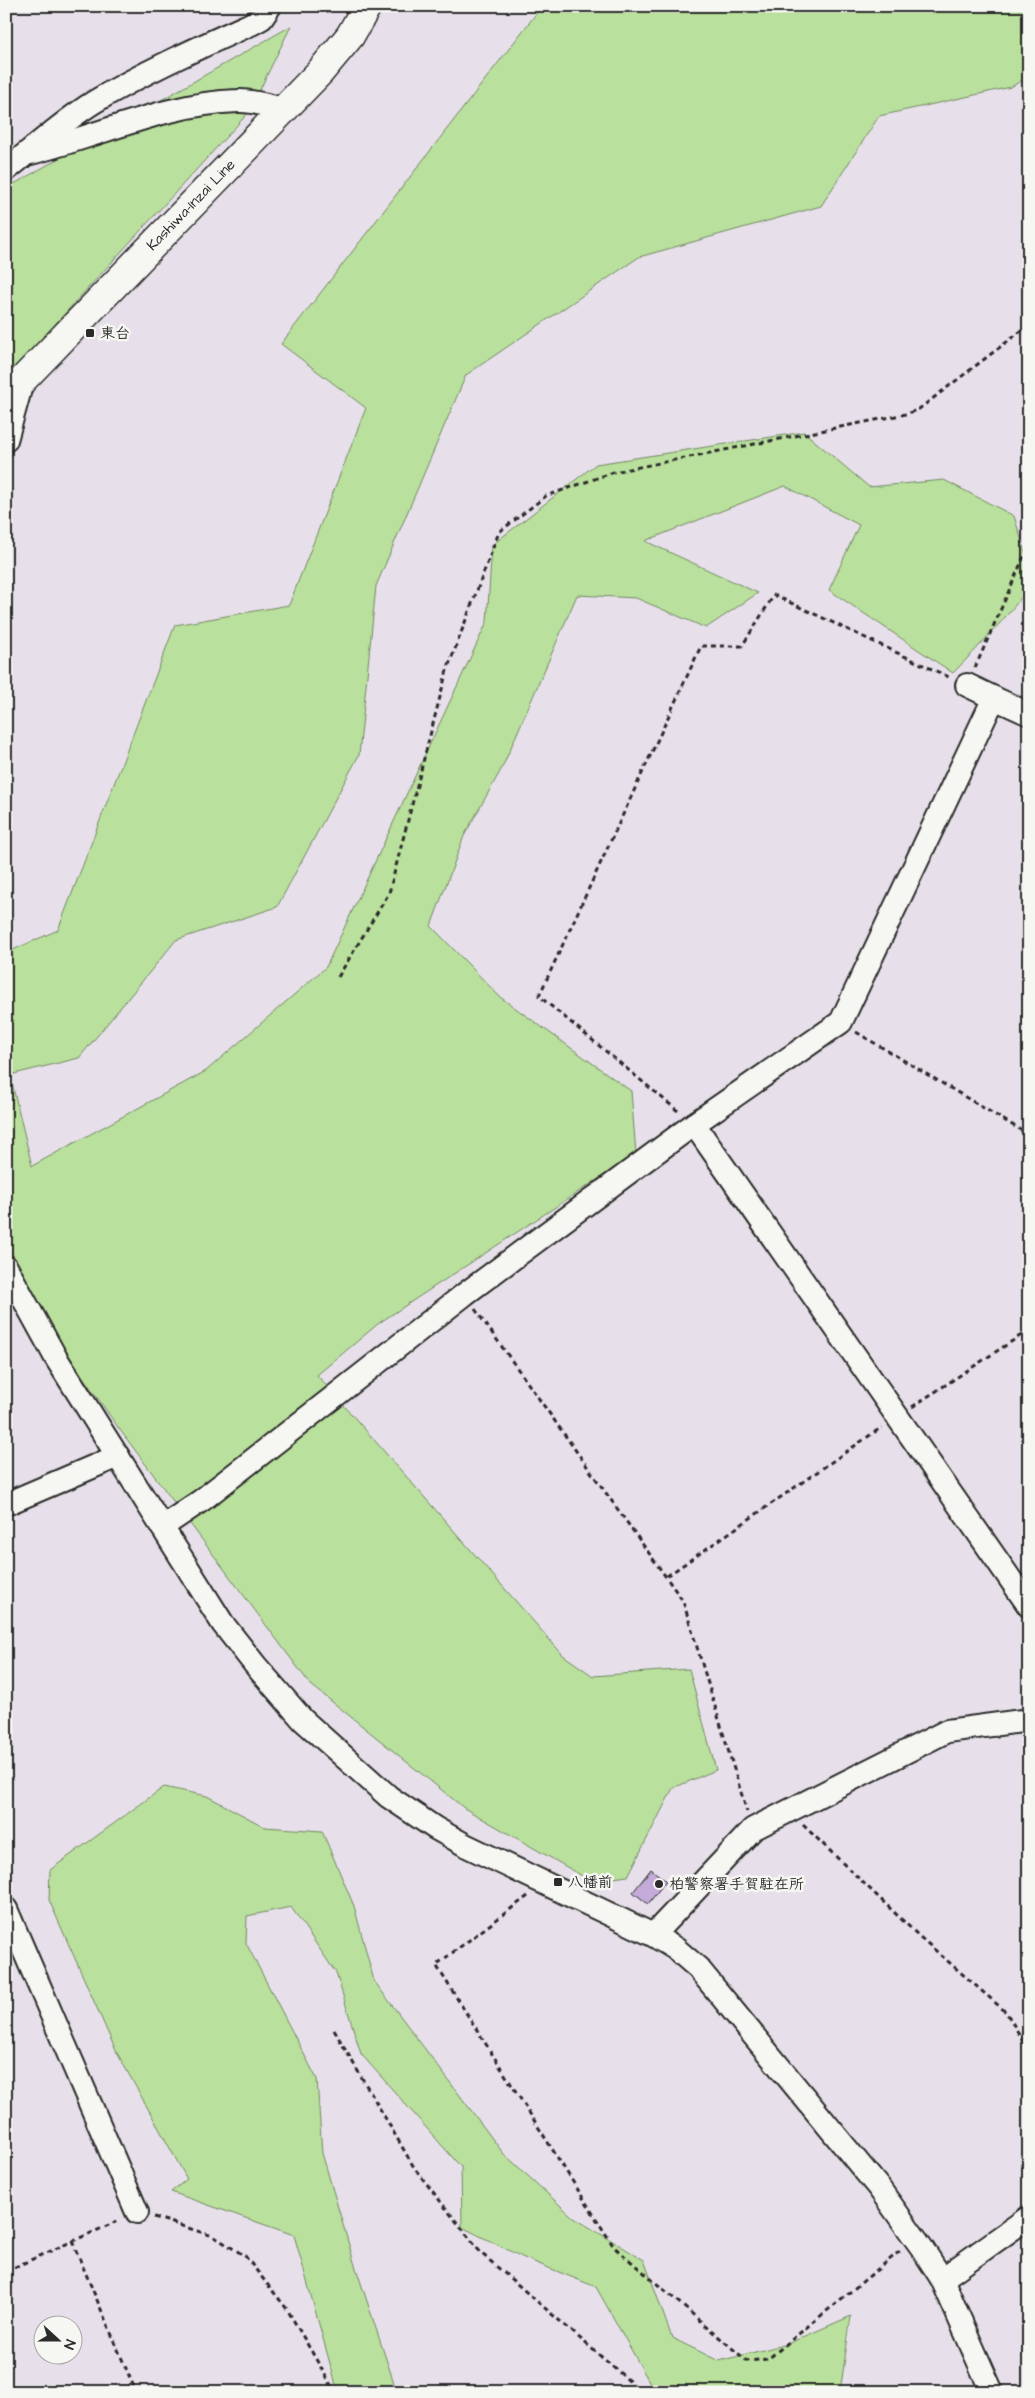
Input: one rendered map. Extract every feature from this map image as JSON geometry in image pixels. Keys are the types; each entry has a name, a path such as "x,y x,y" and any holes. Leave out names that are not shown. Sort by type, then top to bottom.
{"main road":[{"name":"Kashiwa-Inzai Line","path":"14,390 320,72 350,36 367,6"}],"street":[{"path":"6,170 57,127 94,102 155,69 262,18 270,6"},
{"path":"28,153 69,144 140,118 190,106 240,101 283,109"},
{"path":"6,440 14,390"},
{"path":"967,685 1029,714"},
{"path":"162,1528 202,1500 465,1294 694,1124 841,1022 994,698"},
{"path":"694,1124 1029,1606"},
{"path":"6,1267 56,1358 162,1528 223,1624 256,1666 304,1720 389,1797 467,1846 654,1935 676,1949 698,1968 879,2188 915,2238 942,2279 992,2392"},
{"path":"6,1504 118,1456"},
{"path":"654,1935 753,1828 947,1731 1029,1720"},
{"path":"6,1909 137,2212"},
{"path":"942,2279 1029,2217"}],"path":[{"path":"338,977 389,894 447,670 499,532 546,496 614,472 906,414 920,409 1029,325"},
{"path":"694,1124 538,996 701,646 742,646 774,595 967,685 1029,545"},
{"path":"841,1022 1029,1135"},
{"path":"465,1294 683,1601 753,1828"},
{"path":"667,1576 897,1417 1029,1330"},
{"path":"788,1811 920,1937 1006,2012 1029,2051"},
{"path":"544,1884 436,1965 614,2247 747,2361 768,2359 915,2238"},
{"path":"334,2030 415,2169 481,2253 642,2392"},
{"path":"6,2271 137,2212 213,2236 246,2256 287,2309 335,2392"},
{"path":"72,2241 136,2392"}],"green space":[{"path":"542,6 1029,6 1029,76 1011,87 879,116 821,206 639,257 466,375 376,586 359,755 277,907 176,940 79,1058 10,1075 32,1166 206,1071 326,967 487,622 492,545 596,464 804,432 869,487 944,480 1014,516 1027,558 1029,584 1026,591 1008,614 953,673 829,590 859,525 785,486 645,541 758,593 706,628 636,598 577,595 502,768 464,836 431,926 500,997 631,1091 636,1154 379,1323 317,1375 563,1655 593,1676 689,1669 716,1770 673,1788 628,1876 591,1881 464,1808 310,1684 120,1430 47,1326 6,1241 6,953 58,930 175,625 289,605 366,408 281,344"},
{"path":"291,26 249,112 57,322 6,388 7,188"},
{"path":"164,1787 207,1796 265,1827 322,1831 354,1906 374,1981 503,2153 574,2218 644,2260 672,2338 719,2361 787,2344 851,2316 840,2392 655,2392 596,2287 524,2258 462,2227 461,2167 361,2054 336,1973 291,1907 247,1916 246,1943 317,2079 322,2153 354,2262 397,2392 338,2392 294,2235 171,2192 187,2179 116,2051 49,1900 50,1870"}],"building":[{"path":"651,1869 666,1881 648,1904 633,1892"}],"place":[{"name":"東台","path":"90,333"},
{"name":"八幡前","path":"558,1882"},
{"name":"柏警察署手賀駐在所","path":"659,1884"}]}
